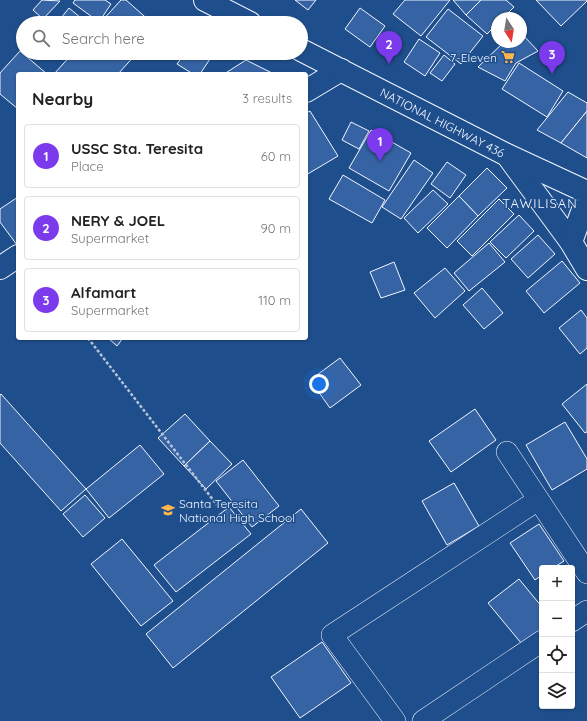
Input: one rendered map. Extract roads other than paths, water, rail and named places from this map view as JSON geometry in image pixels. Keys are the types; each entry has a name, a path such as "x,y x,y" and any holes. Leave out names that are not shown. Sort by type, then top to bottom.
{"main road":[{"path":"205,0 236,16"},
{"name":"NATIONAL HIGHWAY 436","path":"308,54 507,154 587,192"},
{"path":"308,90 341,70"},
{"path":"507,154 571,242 587,269"},
{"path":"571,242 582,212 587,206"},
{"path":"0,268 16,257"}],"street":[{"path":"507,452 538,500 580,546 587,573"},
{"path":"395,721 332,635 538,500"},
{"path":"575,619 587,611"},
{"path":"423,721 539,644"}],"place":[{"name":"7-Eleven","path":"508,57"},
{"name":"NERY & JOEL","path":"389,64"},
{"name":"Alfamart","path":"552,74"},
{"name":"USSC Sta. Teresita","path":"380,161"},
{"name":"Santa Teresita National High School","path":"168,510"}],"district":[{"name":"TAWILISAN","path":"540,203"}]}
